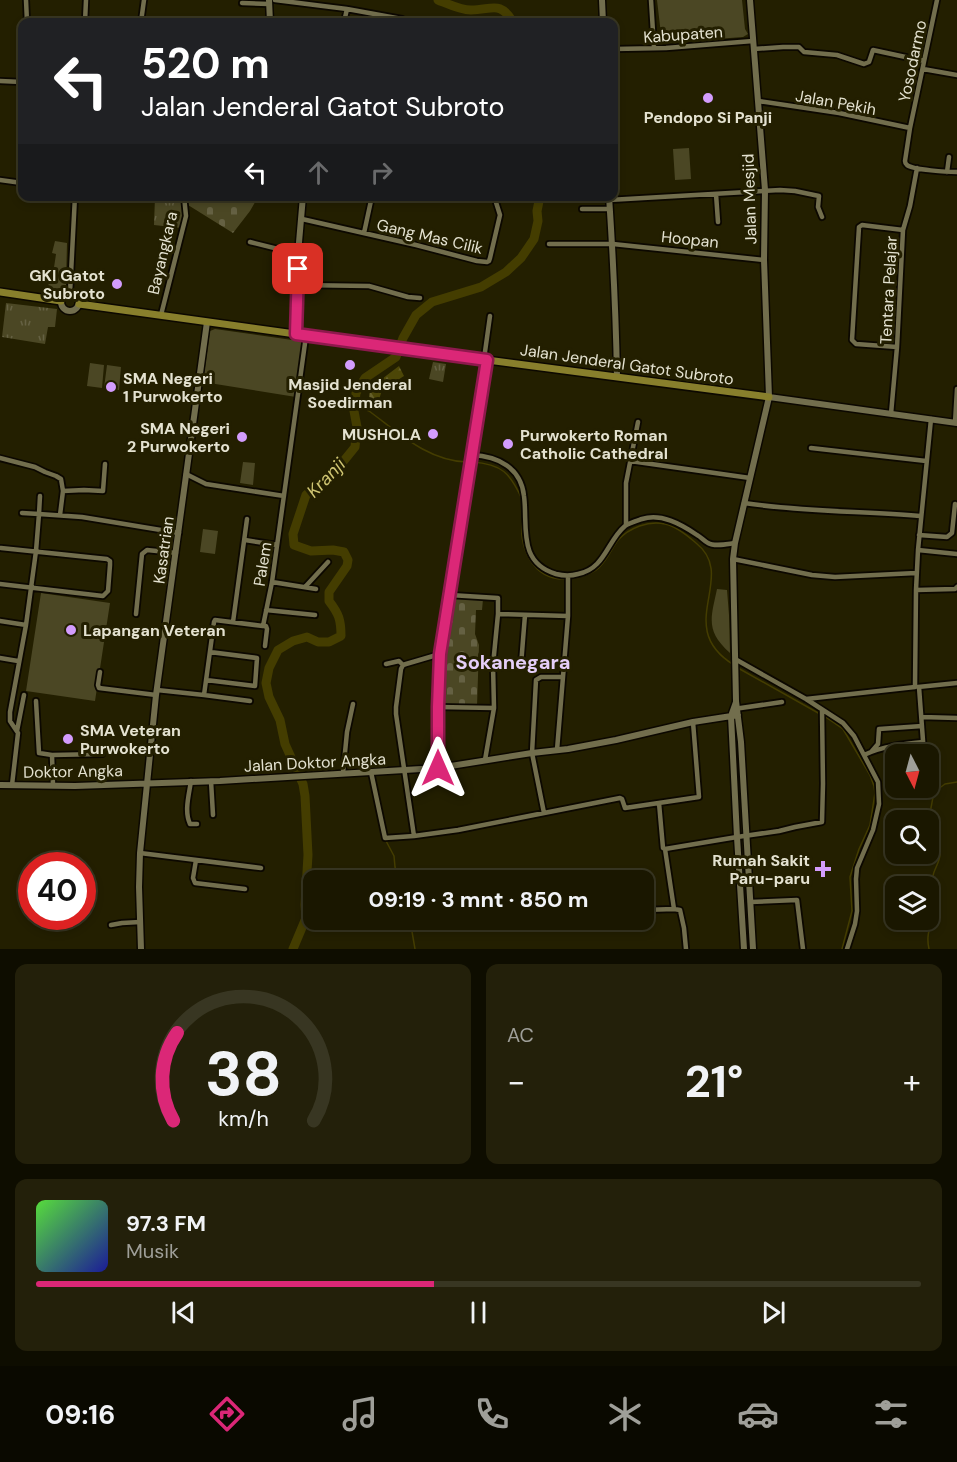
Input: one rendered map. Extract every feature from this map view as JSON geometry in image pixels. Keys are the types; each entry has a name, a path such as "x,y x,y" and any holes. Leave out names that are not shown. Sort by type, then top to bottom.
{"main road":[{"path":"0,292 61,301"},
{"name":"Jalan Jenderal Gatot Subroto","path":"79,304 769,397"}],"street":[{"path":"26,0 27,18"},
{"path":"85,18 86,0"},
{"path":"142,18 144,0"},
{"path":"602,0 603,18"},
{"path":"651,0 654,48"},
{"name":"Jalan Mesjid","path":"735,712 733,559 769,397 764,260 765,190 750,0"},
{"name":"Yosodarmo","path":"916,168 904,161 937,0"},
{"path":"270,18 271,2"},
{"path":"242,3 271,2 346,9 396,18"},
{"path":"345,18 346,9"},
{"name":"Kabupaten","path":"618,50 753,41"},
{"path":"754,49 799,47 804,52 837,55 864,64 869,62 873,50 924,61"},
{"path":"923,69 957,75"},
{"path":"0,81 18,82"},
{"name":"Jalan Pekih","path":"758,100 910,128"},
{"path":"947,171 949,157"},
{"path":"916,168 957,172"},
{"name":"Tentara Pelajar","path":"891,414 903,230 910,206 916,168"},
{"path":"0,180 18,182"},
{"path":"618,198 795,190 818,195 818,207 822,217"},
{"path":"716,194 718,222"},
{"path":"70,292 75,201"},
{"name":"Bayangkara","path":"161,315 186,216 184,201"},
{"path":"296,334 298,254 303,201"},
{"path":"364,233 371,201"},
{"name":"Gang Mas Cilik","path":"302,219 487,262 490,258 500,215 496,201"},
{"path":"609,201 616,304 617,377"},
{"path":"582,209 610,209"},
{"path":"897,347 856,344 852,340 859,227 862,225 903,230"},
{"path":"250,242 298,254"},
{"name":"Hoopan","path":"549,244 613,244 764,260"},
{"path":"298,285 369,286 420,298"},
{"path":"70,292 78,297 79,304 75,309 69,310 63,308 61,301 64,295 70,292"},
{"path":"438,768 440,654 472,456 490,316"},
{"name":"Kasatrian","path":"141,949 140,853 147,783 207,322"},
{"name":"Palem","path":"262,626 272,582 306,336"},
{"path":"956,423 957,388"},
{"name":"Jalan Jenderal Gatot Subroto","path":"769,397 956,423"},
{"path":"864,755 892,746 923,742 917,687 916,573 920,516 932,419"},
{"path":"626,525 627,483 638,422"},
{"path":"811,448 926,461"},
{"path":"472,456 495,458 506,464 518,478 524,496 528,550 543,568 568,579 596,565 626,525 644,518 666,519 688,528 710,544 735,543"},
{"path":"0,458 35,467 56,476 62,482 63,491 60,515"},
{"path":"630,461 750,478"},
{"path":"63,491 103,491 105,464"},
{"path":"186,474 206,484 284,496"},
{"path":"17,731 10,718 36,551 40,496"},
{"path":"744,503 784,508 920,516"},
{"path":"919,535 950,536 956,504"},
{"path":"22,513 82,517 178,533"},
{"path":"233,622 248,519"},
{"path":"245,540 277,545"},
{"path":"0,584 99,597 108,591 110,565 109,560 1,548"},
{"path":"136,614 142,554 147,550 176,553"},
{"path":"918,550 957,554"},
{"path":"733,559 812,575 835,577 916,573"},
{"path":"304,587 328,562"},
{"path":"557,750 568,616 568,579"},
{"path":"272,582 316,589"},
{"path":"916,590 955,589 957,587"},
{"path":"450,596 498,598 493,665 494,708 485,760"},
{"path":"266,610 315,615"},
{"path":"498,614 568,616"},
{"path":"493,665 521,665 525,615"},
{"path":"0,621 26,625"},
{"path":"204,695 214,621 266,626 265,646"},
{"path":"206,680 255,686 258,658 210,652"},
{"path":"386,664 399,662 403,665 440,654"},
{"path":"0,658 18,661"},
{"path":"735,660 806,699 822,712 834,716 850,730 878,782 879,804 873,830 857,868 857,911 847,949"},
{"path":"403,665 396,707 414,837"},
{"path":"100,672 99,688 204,695 250,701"},
{"path":"544,813 532,753 537,678 563,677"},
{"path":"806,699 957,683"},
{"path":"12,785 17,731 24,694"},
{"path":"36,701 39,753 102,754"},
{"path":"735,712 782,702"},
{"path":"343,773 347,732 353,704"},
{"path":"438,707 494,708"},
{"path":"735,712 753,949"},
{"path":"735,712 737,837 744,949"},
{"name":"Jalan Doktor Angka","path":"147,783 268,779 438,768 616,740 735,712"},
{"path":"665,849 822,822 822,712"},
{"path":"922,717 957,718"},
{"path":"371,772 385,838 414,837 458,830 621,798 625,808 659,803 699,796 693,722"},
{"path":"872,751 878,744 879,729 922,726"},
{"path":"52,754 53,785"},
{"path":"191,781 187,806 188,822 197,824"},
{"path":"211,781 213,814"},
{"name":"Doktor Angka","path":"0,785 75,786 147,783"},
{"path":"659,803 663,848 674,909"},
{"path":"140,853 261,868"},
{"path":"196,860 193,878 195,883 245,889"},
{"path":"750,902 797,900 803,949"},
{"path":"654,910 680,910 686,949"},
{"path":"742,918 751,917"},
{"path":"111,925 140,922"}],"green space":[{"path":"657,0 742,0 745,29 748,34 743,37 662,43"},
{"path":"689,148 691,179 675,180 673,149"},
{"path":"155,201 183,201 185,224 182,228 154,225"},
{"path":"188,201 256,201 233,233 188,205"},
{"path":"55,241 67,243 66,286 61,295 56,296 47,295 49,281 52,281 56,254 52,253"},
{"path":"6,303 57,309 55,327 48,327 45,344 2,337"},
{"path":"215,329 302,343 296,397 203,382 210,331"},
{"path":"433,362 446,364 443,382 429,379"},
{"path":"90,363 104,365 102,388 87,386"},
{"path":"107,365 121,367 119,390 104,388"},
{"path":"399,366 404,376 382,390 377,406 369,401 370,388"},
{"path":"243,462 255,463 253,485 240,483"},
{"path":"203,529 218,531 215,554 200,552"},
{"path":"717,589 727,590 730,653 713,631 712,616"},
{"name":"Lapangan Veteran","path":"41,593 110,603 95,701 26,691"},
{"path":"452,597 483,599 482,610 476,610 475,634 479,645 477,706 443,705 442,702 444,655"}],"waterway":[{"name":"Kranji","path":"438,0 467,10 500,9 510,18"},
{"name":"Kranji","path":"293,949 306,918 308,855 305,796 303,784 285,744 280,720 269,697 266,683 269,668 278,650 293,641 307,637 318,642 329,642 341,636 340,621 329,601 329,592 347,566 348,560 344,552 311,551 294,545 293,534 306,495 338,468 355,447 356,393 365,378 396,357 403,338 416,315 432,302 481,287 506,272 521,258 534,239 539,201"},
{"path":"355,400 359,407 369,411 403,437 427,451 439,457 467,462"},
{"path":"472,462 491,465 504,472 509,476 522,499"},
{"path":"523,518 525,550 536,568 554,578 565,579"},
{"path":"570,578 583,576 600,567 618,540 633,529 652,523 673,527 696,543 707,556 711,571 706,619 708,635 716,650 734,665"},
{"path":"738,668 820,714"},
{"path":"824,716 843,729 870,775 875,793 870,825 850,877 852,911 842,949"},
{"path":"929,949 928,938 934,904 932,880 940,854 930,833 930,813 934,792 945,784 957,782"},
{"path":"385,839 394,856 396,870"},
{"path":"412,930 415,949"}],"place":[{"name":"Pendopo Si Panji","path":"708,98"},
{"name":"GKI Gatot Subroto","path":"117,284"},
{"name":"Masjid Jenderal Soedirman","path":"350,365"},
{"name":"SMA Negeri 1 Purwokerto","path":"111,387"},
{"name":"MUSHOLA","path":"433,434"},
{"name":"SMA Negeri 2 Purwokerto","path":"242,437"},
{"name":"Purwokerto Roman Catholic Cathedral","path":"508,444"},
{"name":"Lapangan Veteran","path":"71,630"},
{"name":"SMA Veteran Purwokerto","path":"68,739"},
{"name":"Rumah Sakit Paru-paru","path":"823,869"}],"district":[{"name":"Sokanegara","path":"513,662"}],"route":[{"path":"298,269 296,334 487,360 440,654 438,768"}]}
